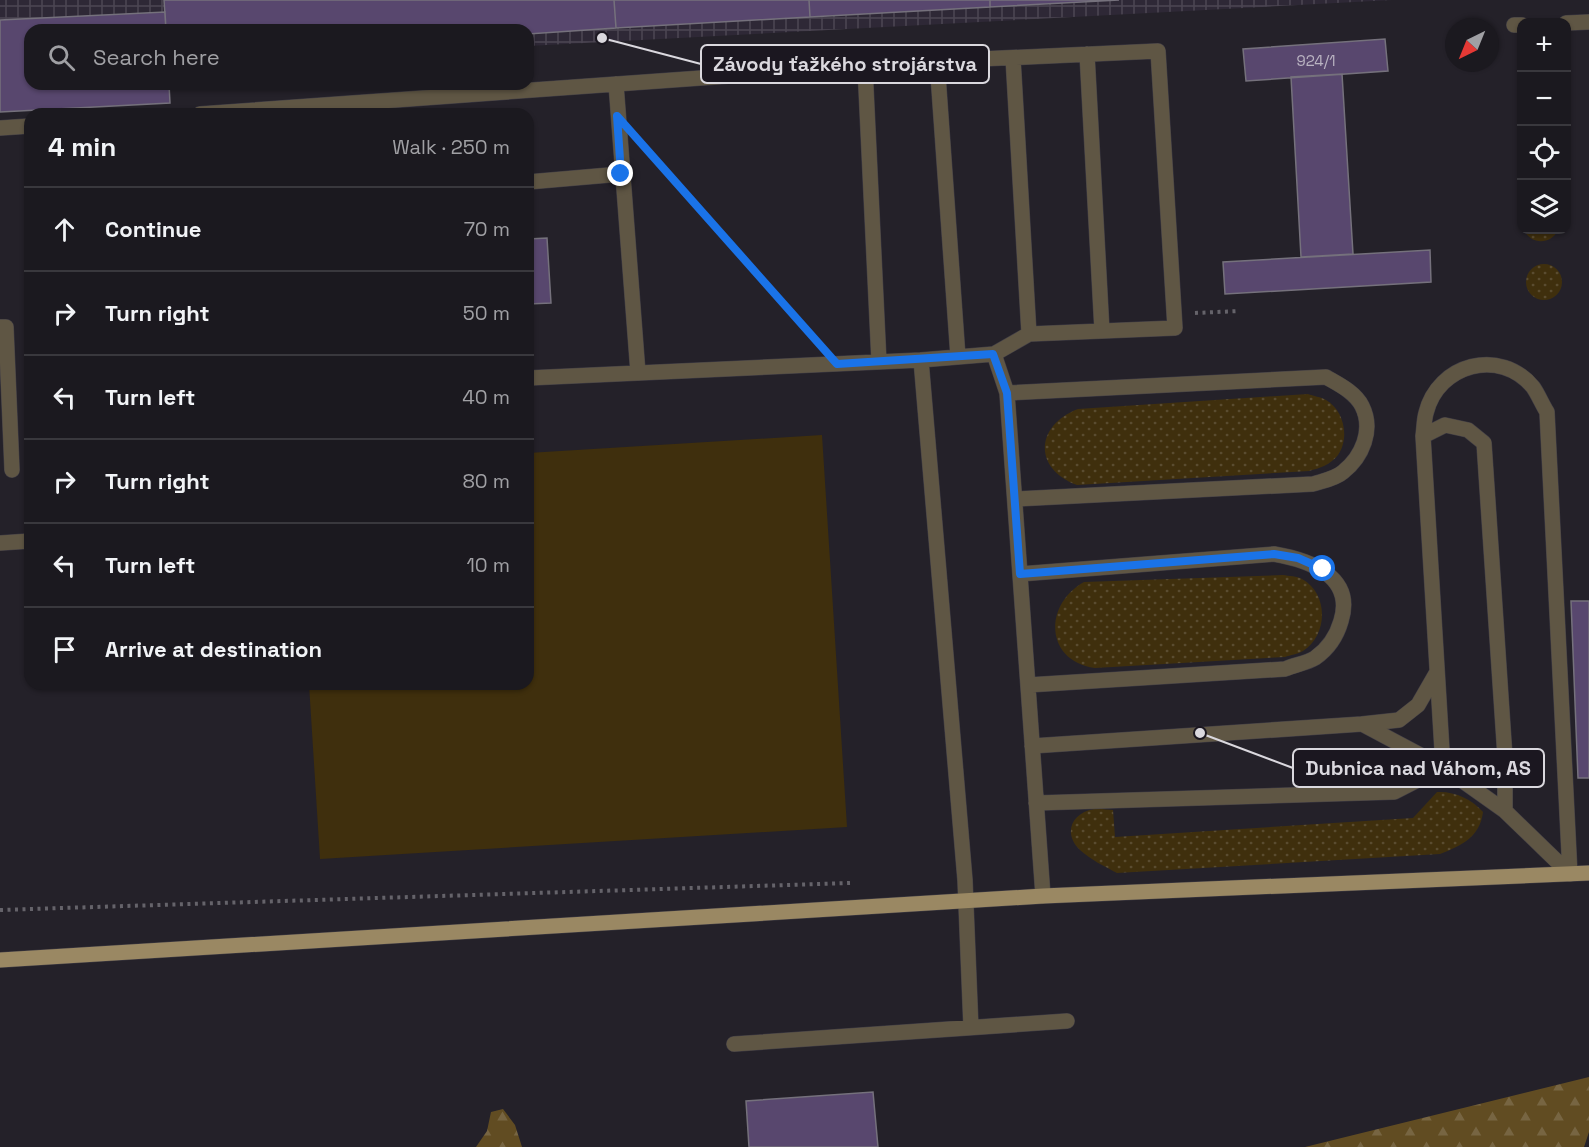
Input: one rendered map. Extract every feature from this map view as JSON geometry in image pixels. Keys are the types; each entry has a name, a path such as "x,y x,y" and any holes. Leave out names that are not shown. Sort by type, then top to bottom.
{"main road":[{"path":"0,960 1043,896 1589,873"}],"lane":[{"path":"1571,23 1589,21"},
{"path":"346,108 616,84 938,61 1158,51 1175,328 1029,334 993,354 921,360 534,378"},
{"path":"1087,54 1102,331"},
{"path":"1013,58 1029,334"},
{"path":"938,61 958,357"},
{"path":"865,67 879,362"},
{"path":"616,84 621,174 638,373"},
{"path":"0,128 24,126"},
{"path":"534,181 621,174"},
{"path":"0,327 6,327 12,471"},
{"path":"993,354 1007,393 1043,896"},
{"path":"921,360 966,901 971,1028"},
{"path":"1443,767 1423,436 1426,412 1437,392 1458,370 1488,363 1513,371 1532,387 1546,412 1570,874"},
{"path":"1007,393 1326,377 1346,389 1362,405 1368,427 1360,454 1341,474 1313,484 1014,499"},
{"path":"1423,436 1444,425 1468,430 1484,443 1505,757 1505,811"},
{"path":"0,543 24,541"},
{"path":"1020,574 1274,554 1298,558 1323,569 1340,587 1345,608 1336,636 1315,658 1285,669 1028,685"},
{"path":"1032,746 1400,720 1418,705 1437,672"},
{"path":"1362,724 1443,767 1505,811 1570,874"},
{"path":"1036,803 1394,792 1443,767"},
{"path":"734,1044 1068,1021"}],"path":[{"path":"617,116 837,364"},
{"path":"1174,314 1239,311"},
{"path":"0,910 857,883"}],"shaded area":[{"path":"0,0 1392,0 534,46 534,24 24,24 24,39 0,73"},
{"path":"1556,234 1546,241 1536,241 1527,235"},
{"path":"1544,264 1557,269 1562,282 1557,295 1544,300 1531,295 1526,282 1531,269"},
{"path":"1308,394 1324,399 1337,410 1344,433 1344,441 1338,455 1325,466 1309,471 1077,485 1062,478 1046,458 1047,436 1054,425 1064,416 1078,409"},
{"path":"822,435 847,827 320,859 309,690 534,690 534,453"},
{"path":"1283,575 1300,578 1311,586 1321,604 1322,615 1321,625 1311,644 1303,651 1285,657 1095,668 1078,663 1066,655 1055,631 1056,617 1061,604 1084,582"},
{"path":"1437,792 1462,797 1474,803 1483,812 1474,834 1462,844 1440,854 1117,873 1080,850 1075,844 1071,831 1072,825 1080,815 1096,809 1113,810 1115,837 1413,818"}],"green space":[{"path":"1589,1077 1589,1132 1584,1147 1305,1147"},
{"path":"503,1109 515,1125 522,1147 476,1147 487,1131 491,1112"}],"building":[{"path":"164,0 614,0 616,28 534,34 534,24 166,24"},
{"path":"614,0 809,0 810,17 616,28"},
{"path":"809,0 990,0 990,7 810,17"},
{"path":"990,0 1119,0 990,7"},
{"path":"165,12 166,24 24,24 24,90 169,90 170,103 24,108 24,111 0,112 0,20"},
{"path":"1385,39 1388,71 1246,81 1243,49"},
{"path":"1342,74 1353,254 1301,257 1291,77"},
{"path":"547,238 551,303 534,304 534,239"},
{"path":"1430,250 1431,282 1225,294 1223,262"},
{"path":"1571,601 1589,601 1589,778 1578,778"},
{"path":"873,1092 878,1147 749,1147 746,1101"}],"place":[{"name":"Závody ťažkého strojárstva","path":"602,38"},
{"name":"Dubnica nad Váhom, AS","path":"1200,733"}],"route":[{"path":"621,174 617,116 837,364 993,354 1007,393 1020,574 1274,554 1298,558 1323,569"}]}
